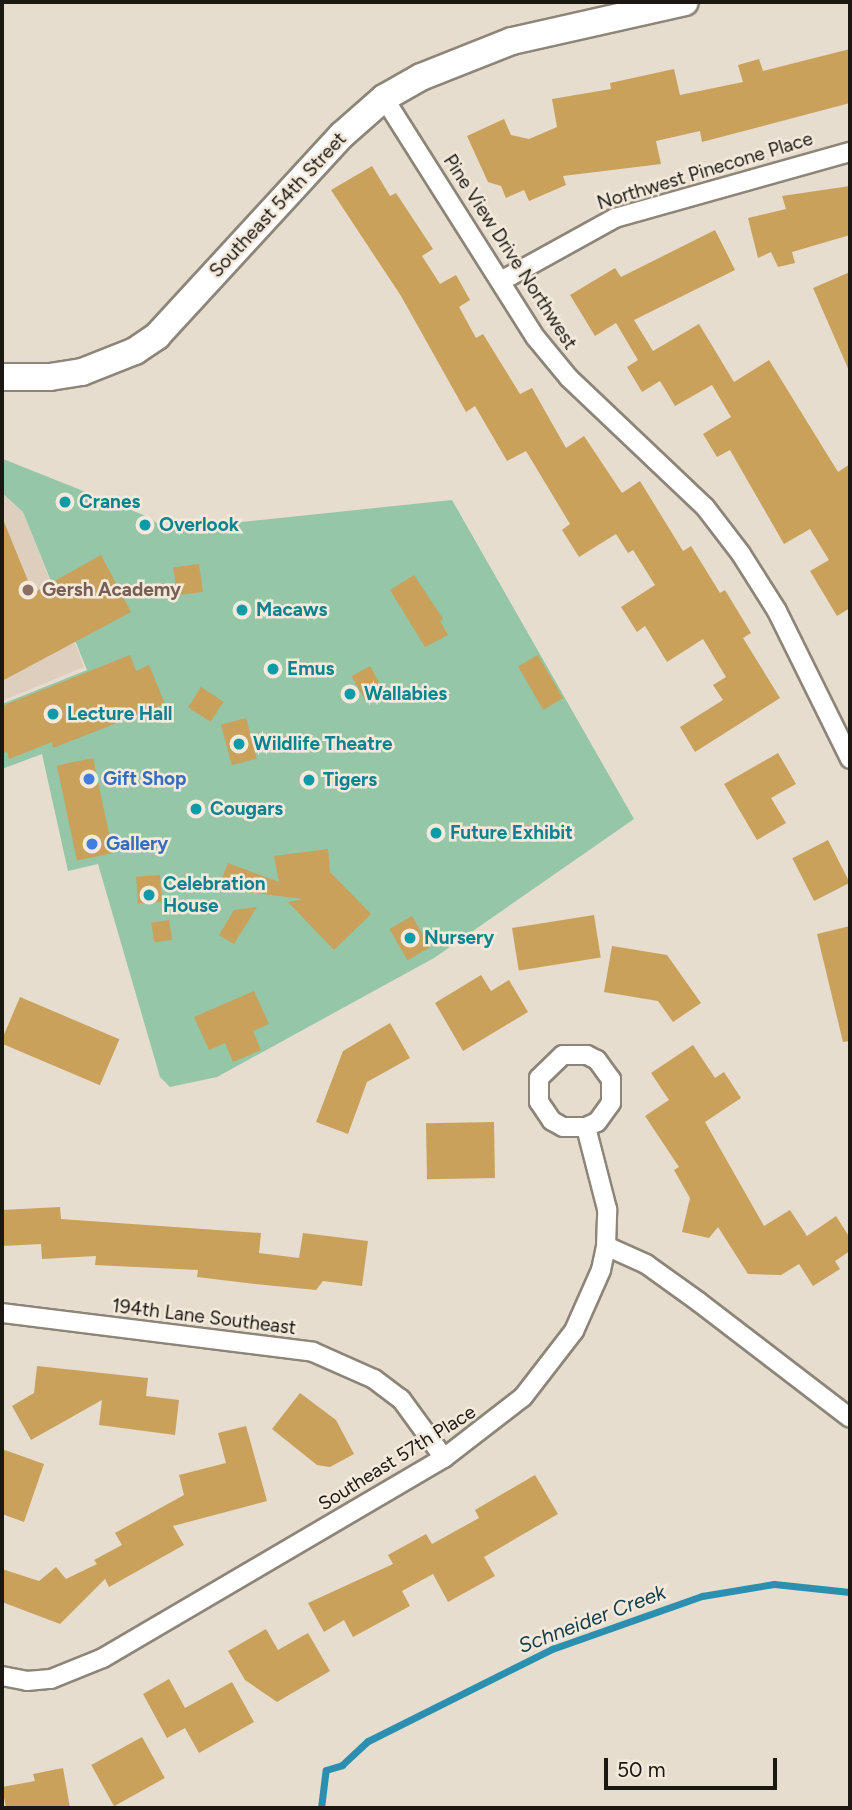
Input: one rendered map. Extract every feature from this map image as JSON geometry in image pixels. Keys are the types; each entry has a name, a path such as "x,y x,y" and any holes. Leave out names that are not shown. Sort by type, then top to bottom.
{"street":[{"name":"Southeast 54th Street","path":"2,377 50,377 82,372 135,351 157,336 296,180 384,98 466,56 512,41 685,2"},
{"name":"Pine View Drive Northwest","path":"384,98 536,338 569,378 680,481 741,554 777,611 850,759"},
{"name":"Northwest Pinecone Place","path":"501,281 579,234 625,215 850,152"},
{"path":"563,1055 597,1060 611,1079 613,1091 605,1113 586,1127 552,1121 538,1102 539,1078 563,1055"},
{"name":"Southeast 57th Place","path":"2,1676 27,1681 76,1671 103,1658 444,1458 523,1397 574,1331 592,1295 606,1246 607,1209 586,1127"},
{"path":"606,1246 667,1279 850,1418"},
{"name":"194th Lane Southeast","path":"2,1313 313,1352 374,1379 401,1399 444,1458"}],"shaded area":[{"name":"Gersh Academy","path":"2,494 23,512 84,667 2,701"}],"green space":[{"path":"3,459 151,518 164,530 452,500 634,819 434,958 217,1077 170,1087 160,1077 98,864 68,871 42,754 2,769 2,704 87,670 23,512 2,493"}],"building":[{"path":"850,49 850,103 702,142 700,131 656,141 661,164 563,176 566,185 529,201 524,190 506,198 501,186 488,182 467,136 504,119 511,135 529,139 557,127 552,99 611,89 610,83 674,69 680,95 743,82 738,65 759,59 763,71"},
{"path":"372,166 390,196 396,193 433,249 422,256 440,284 456,275 470,300 459,307 476,338 483,334 520,394 532,388 566,448 584,436 622,493 640,481 683,551 691,546 720,593 725,590 751,633 743,638 780,698 695,752 680,727 723,700 713,685 726,677 703,639 667,662 645,626 637,632 621,607 655,585 633,550 628,553 616,534 579,557 562,530 570,524 526,451 507,461 475,406 466,412 401,296 331,190"},
{"path":"850,186 850,235 792,252 795,263 778,267 771,252 758,258 748,218 786,209 782,196"},
{"path":"715,230 735,270 634,320 653,351 699,324 734,382 769,360 838,472 850,464 850,608 837,616 810,571 829,560 810,529 784,544 730,450 717,457 703,434 731,417 712,385 675,406 660,381 642,392 627,367 638,360 616,323 595,336 570,295 615,268 621,277"},
{"path":"850,272 850,373 813,288"},
{"path":"2,517 33,593 101,555 131,612 2,681"},
{"path":"199,564 203,592 177,595 173,568"},
{"path":"414,575 443,619 440,621 448,635 425,647 390,590"},
{"name":"Lecture Hall","path":"130,655 136,671 149,665 165,704 53,748 52,742 9,759 7,752 2,754 2,706"},
{"path":"538,655 563,698 543,710 518,666"},
{"path":"370,666 384,691 366,702 352,676"},
{"path":"201,687 224,702 211,722 188,707"},
{"name":"Wildlife Theatre","path":"246,718 257,759 232,765 221,725"},
{"path":"778,753 796,784 771,798 786,823 757,840 724,784"},
{"path":"93,758 113,853 77,861 57,766"},
{"path":"828,840 850,883 814,901 792,858"},
{"path":"328,849 330,872 371,914 334,950 288,902 303,899 218,888 228,863 279,882 274,856"},
{"name":"Celebration House","path":"160,875 162,902 138,904 136,877"},
{"path":"257,907 234,944 219,935 234,910"},
{"path":"594,915 601,957 519,970 512,928"},
{"name":"Nursery","path":"412,916 430,947 407,960 389,929"},
{"path":"169,920 172,940 154,943 151,923"},
{"path":"850,926 850,1041 843,1042 817,934"},
{"path":"612,946 667,955 701,1003 673,1022 658,1001 604,992"},
{"path":"481,975 491,991 509,980 528,1012 463,1051 435,1003"},
{"path":"254,991 269,1024 253,1031 261,1050 233,1062 225,1043 209,1050 194,1017"},
{"path":"20,997 119,1039 100,1085 2,1044"},
{"path":"390,1023 410,1058 367,1082 348,1134 316,1122 343,1051"},
{"path":"693,1045 715,1078 724,1072 741,1098 705,1122 764,1226 790,1210 807,1236 836,1216 850,1238 850,1251 835,1261 840,1269 813,1286 799,1264 781,1275 748,1274 718,1227 709,1238 682,1232 690,1198 674,1170 679,1167 645,1116 669,1100 651,1073"},
{"path":"494,1122 495,1178 427,1179 426,1123"},
{"path":"60,1207 61,1219 261,1233 259,1253 299,1258 303,1233 368,1241 362,1286 323,1281 316,1290 255,1284 197,1277 198,1270 95,1265 96,1256 42,1259 41,1244 2,1246 2,1210"},
{"path":"37,1366 148,1378 146,1396 179,1400 175,1435 99,1425 102,1400 31,1440 12,1406 34,1393"},
{"path":"300,1393 336,1420 354,1454 330,1467 317,1465 272,1429"},
{"path":"246,1426 267,1501 173,1526 184,1545 109,1587 105,1579 60,1624 2,1602 2,1569 39,1581 56,1567 66,1579 97,1564 94,1560 122,1545 115,1533 184,1495 179,1475 226,1463 218,1433"},
{"path":"2,1449 44,1464 24,1522 2,1514"},
{"path":"535,1475 558,1514 484,1557 495,1576 448,1602 433,1574 402,1591 410,1606 353,1637 344,1620 324,1632 308,1603 393,1564 388,1555 426,1534 432,1544 479,1518 475,1510"},
{"path":"266,1629 278,1650 308,1633 330,1671 277,1702 245,1680 228,1651"},
{"path":"169,1679 185,1708 232,1682 254,1722 199,1753 185,1728 167,1738 143,1694"},
{"path":"142,1737 165,1778 114,1806 91,1765"},
{"path":"63,1768 70,1808 6,1808 2,1787 35,1781 33,1774"}],"waterway":[{"name":"Schneider Creek","path":"321,1808 326,1770 342,1765 368,1741 552,1649 702,1596 774,1584 850,1592"}],"place":[{"name":"Cranes","path":"65,502"},
{"name":"Overlook","path":"145,525"},
{"name":"Gersh Academy","path":"28,590"},
{"name":"Macaws","path":"242,610"},
{"name":"Emus","path":"273,669"},
{"name":"Wallabies","path":"350,694"},
{"name":"Lecture Hall","path":"53,714"},
{"name":"Wildlife Theatre","path":"239,744"},
{"name":"Gift Shop","path":"89,779"},
{"name":"Tigers","path":"309,780"},
{"name":"Cougars","path":"196,809"},
{"name":"Future Exhibit","path":"436,833"},
{"name":"Gallery","path":"92,844"},
{"name":"Celebration House","path":"149,895"},
{"name":"Nursery","path":"410,938"}]}
